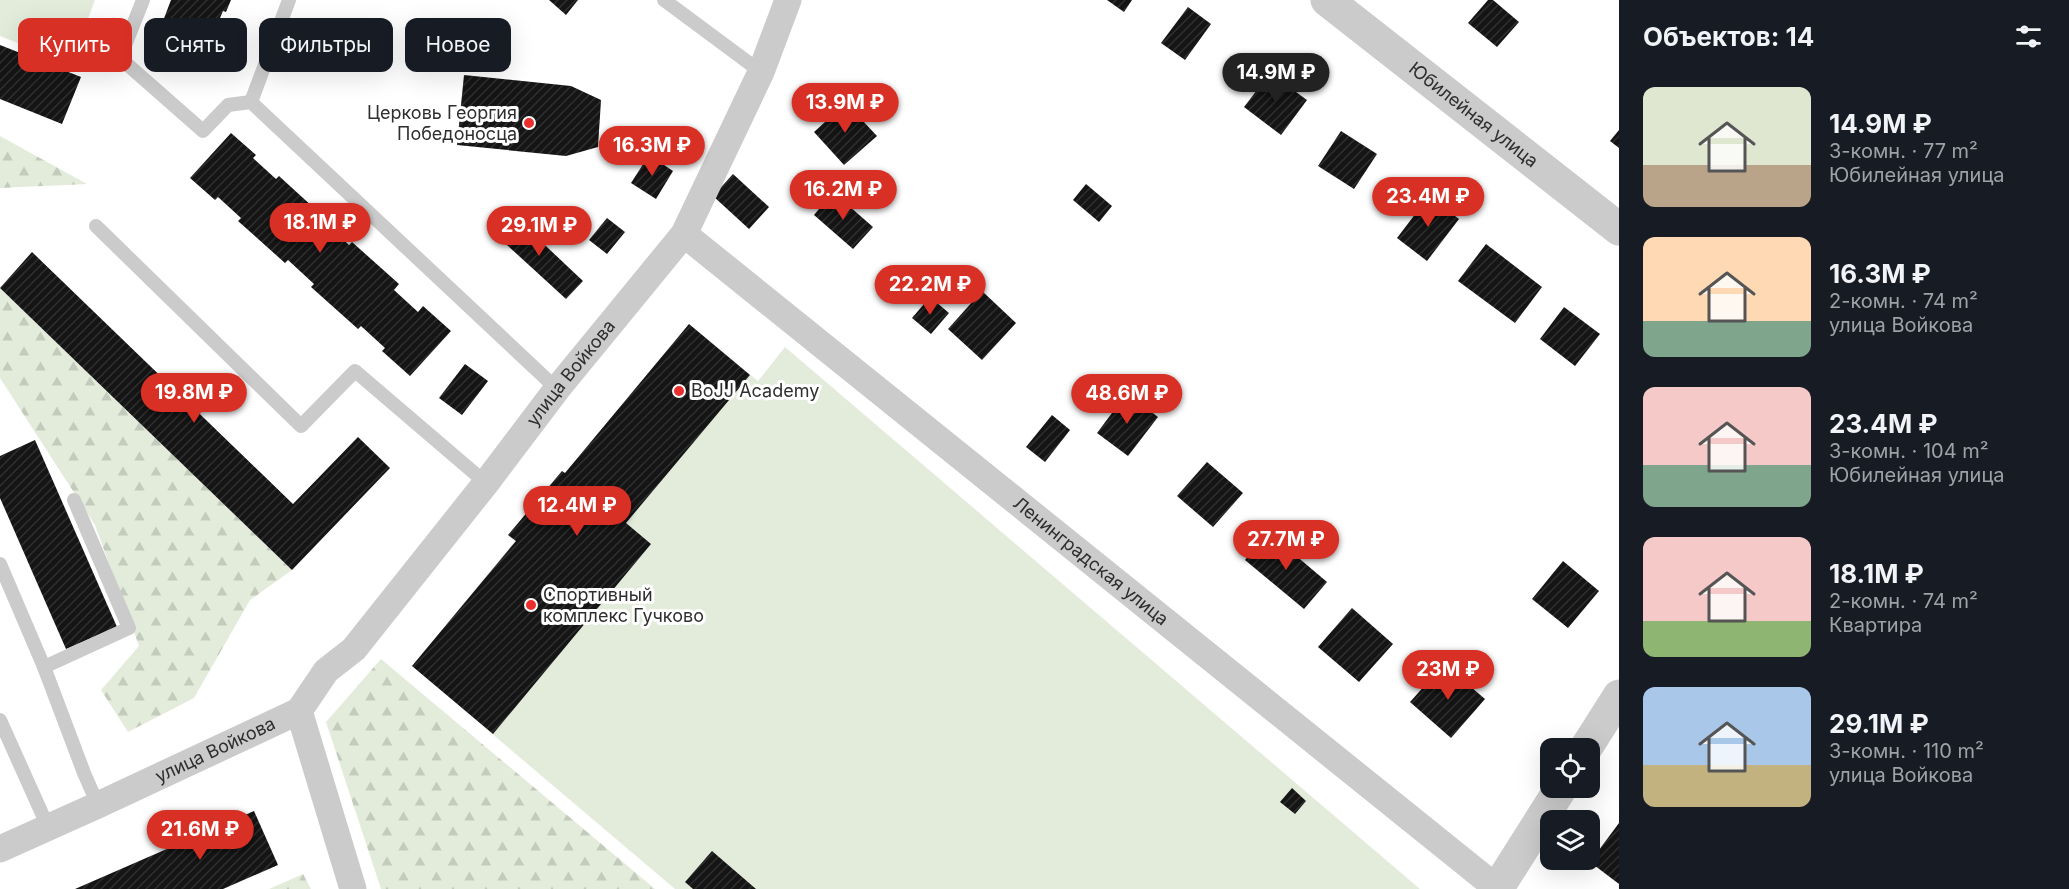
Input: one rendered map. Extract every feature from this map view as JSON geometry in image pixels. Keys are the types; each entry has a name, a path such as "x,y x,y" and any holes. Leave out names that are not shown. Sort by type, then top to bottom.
{"street":[{"name":"улица Войкова","path":"0,849 98,806 299,711 326,671 354,649 486,483 557,389 684,234 761,72 789,0"},
{"name":"Юбилейная улица","path":"1327,0 1619,229"},
{"name":"Ленинградская улица","path":"684,234 1497,889"},
{"path":"1592,738 1619,696"},
{"name":"улица Войкова","path":"299,711 353,889"},
{"path":"1497,889 1555,798"}],"lane":[{"path":"143,0 120,58 203,131 228,105 251,102"},
{"path":"251,102 290,0"},
{"path":"664,0 761,72"},
{"path":"251,102 557,389"},
{"path":"96,226 301,426 355,371 486,483"},
{"path":"44,667 129,628 74,500"},
{"path":"0,564 44,667 98,806"},
{"path":"0,720 48,827"}],"green space":[{"path":"0,0 95,0 88,18 18,18 18,43 0,36"},
{"path":"0,136 87,184 0,188"},
{"path":"0,288 292,570 250,600 194,698 128,732 101,690 139,646 95,525 0,378"},
{"path":"689,324 758,381 785,347 1420,889 675,889 412,666 515,541 508,535 562,471 565,473"},
{"path":"381,659 655,889 381,889 326,722"},
{"path":"303,874 311,889 269,889"}],"building":[{"path":"171,0 231,0 226,12 223,11 220,18 164,18"},
{"path":"549,0 578,0 566,15"},
{"path":"1107,0 1132,0 1124,12"},
{"path":"1488,0 1493,0 1519,22 1497,47 1468,23"},
{"path":"1188,7 1211,24 1185,60 1161,43"},
{"path":"0,45 18,52 18,72 68,72 81,77 62,124 0,99"},
{"path":"1270,73 1307,100 1281,135 1244,107"},
{"name":"Церковь Георгия Победоносца","path":"464,75 571,86 601,100 598,147 566,156 457,145"},
{"path":"846,103 877,136 844,165 814,132"},
{"path":"1619,130 1619,148 1610,141"},
{"path":"1341,131 1377,154 1354,189 1318,166"},
{"path":"231,133 256,155 253,158 276,179 279,176 326,219 323,221 349,245 352,242 399,284 394,290 418,312 423,306 451,331 410,376 382,351 385,348 361,326 358,329 311,287 314,284 288,260 285,263 238,221 241,218 218,197 215,200 190,178"},
{"path":"649,155 673,171 656,199 631,183"},
{"path":"733,174 769,207 749,229 713,196"},
{"path":"1086,184 1112,206 1099,222 1073,200"},
{"path":"833,192 873,227 853,249 814,215"},
{"path":"1429,196 1459,219 1427,261 1397,238"},
{"path":"513,215 583,281 566,299 495,234"},
{"path":"607,218 625,232 607,254 589,240"},
{"path":"1486,244 1542,287 1515,323 1458,281"},
{"path":"32,252 293,504 358,437 390,468 292,570 0,288"},
{"path":"982,291 1016,323 982,360 948,329"},
{"path":"930,297 949,313 931,334 912,318"},
{"path":"1564,307 1600,334 1575,366 1540,339"},
{"name":"Спортивный комплекс Гучково","path":"689,324 750,375 626,523 651,544 493,734 412,666 516,541 508,535 562,471 565,473"},
{"path":"465,364 488,381 462,415 439,398"},
{"path":"1127,393 1158,417 1128,456 1097,433"},
{"path":"1052,415 1070,430 1045,462 1026,447"},
{"path":"35,440 117,627 66,649 0,498 0,456"},
{"path":"1207,462 1243,493 1213,527 1177,496"},
{"path":"1268,532 1327,582 1304,609 1245,560"},
{"path":"1563,561 1599,591 1568,628 1532,599"},
{"path":"1352,608 1393,644 1359,682 1318,647"},
{"path":"1444,664 1485,699 1451,738 1410,702"},
{"path":"1292,788 1306,801 1295,814 1280,802"},
{"path":"254,811 278,865 223,889 75,889"},
{"path":"1619,823 1619,884 1600,870 1600,849"},
{"path":"712,851 756,889 693,889 685,882"}],"place":[{"name":"Церковь Георгия Победоносца","path":"529,123"},
{"name":"BoJJ Academy","path":"679,391"},
{"name":"Спортивный комплекс Гучково","path":"531,605"}]}
